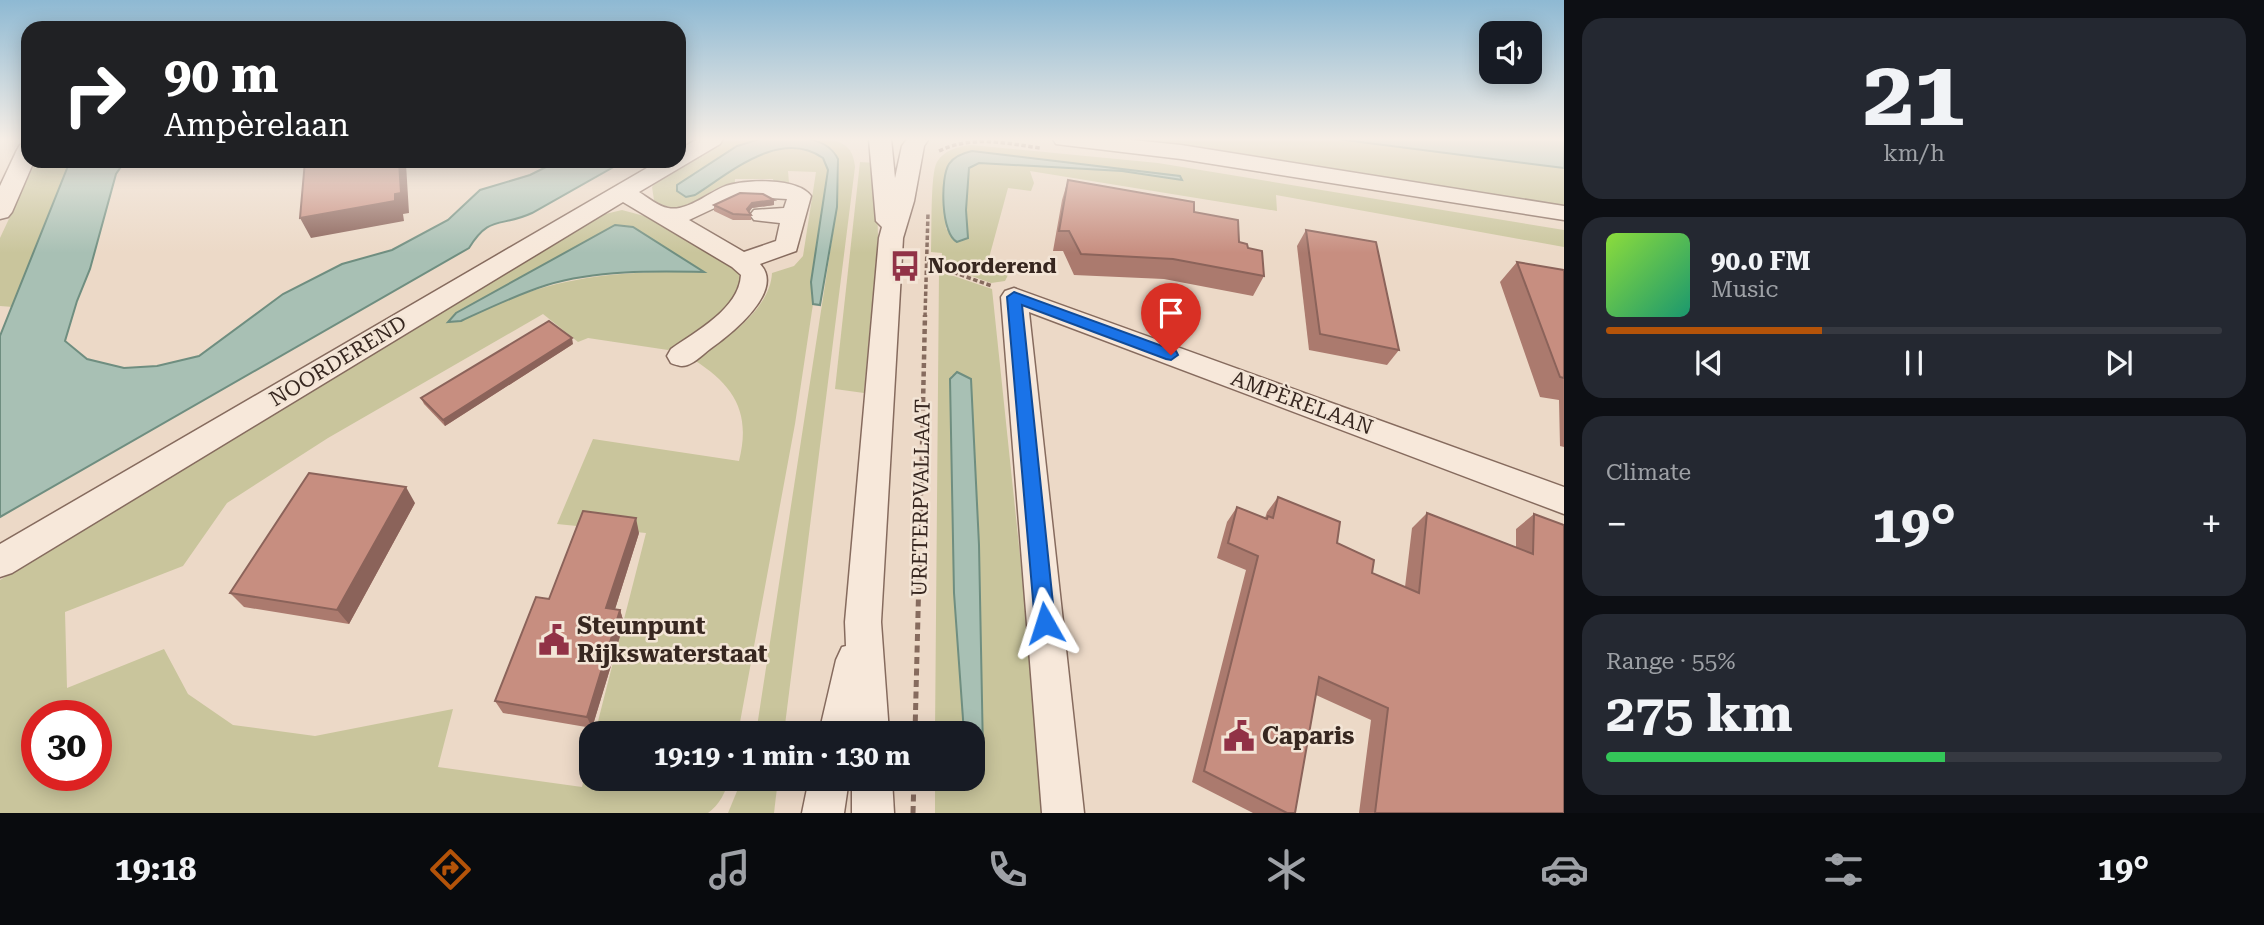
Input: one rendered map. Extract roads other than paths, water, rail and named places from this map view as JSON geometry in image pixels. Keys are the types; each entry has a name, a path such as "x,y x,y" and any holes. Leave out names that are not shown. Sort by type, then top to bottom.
{"street":[{"path":"0,212 16,177"},
{"name":"NOORDEREND","path":"0,562 648,177"},
{"name":"URETERPVALLAAT","path":"868,721 863,622 891,238 884,177"},
{"name":"URETERPVALLAAT","path":"891,238 907,177"},
{"path":"1338,177 1564,213"},
{"path":"664,216 689,214 721,205 733,191 742,189 788,190 799,196 787,245 771,253 741,261"},
{"path":"622,192 741,261 754,273 752,292 718,329 681,356"},
{"path":"763,208 796,209"},
{"name":"AMPÈRELAAN","path":"1063,813 1014,297 1564,501"},
{"name":"URETERPVALLAAT","path":"842,721 863,622"},
{"path":"823,813 827,791"},
{"path":"872,791 873,813"}],"place":[{"name":"Noorderend","path":"905,266"},
{"name":"Steunpunt Rijkswaterstaat","path":"554,640"},
{"name":"Caparis","path":"1239,736"}]}
